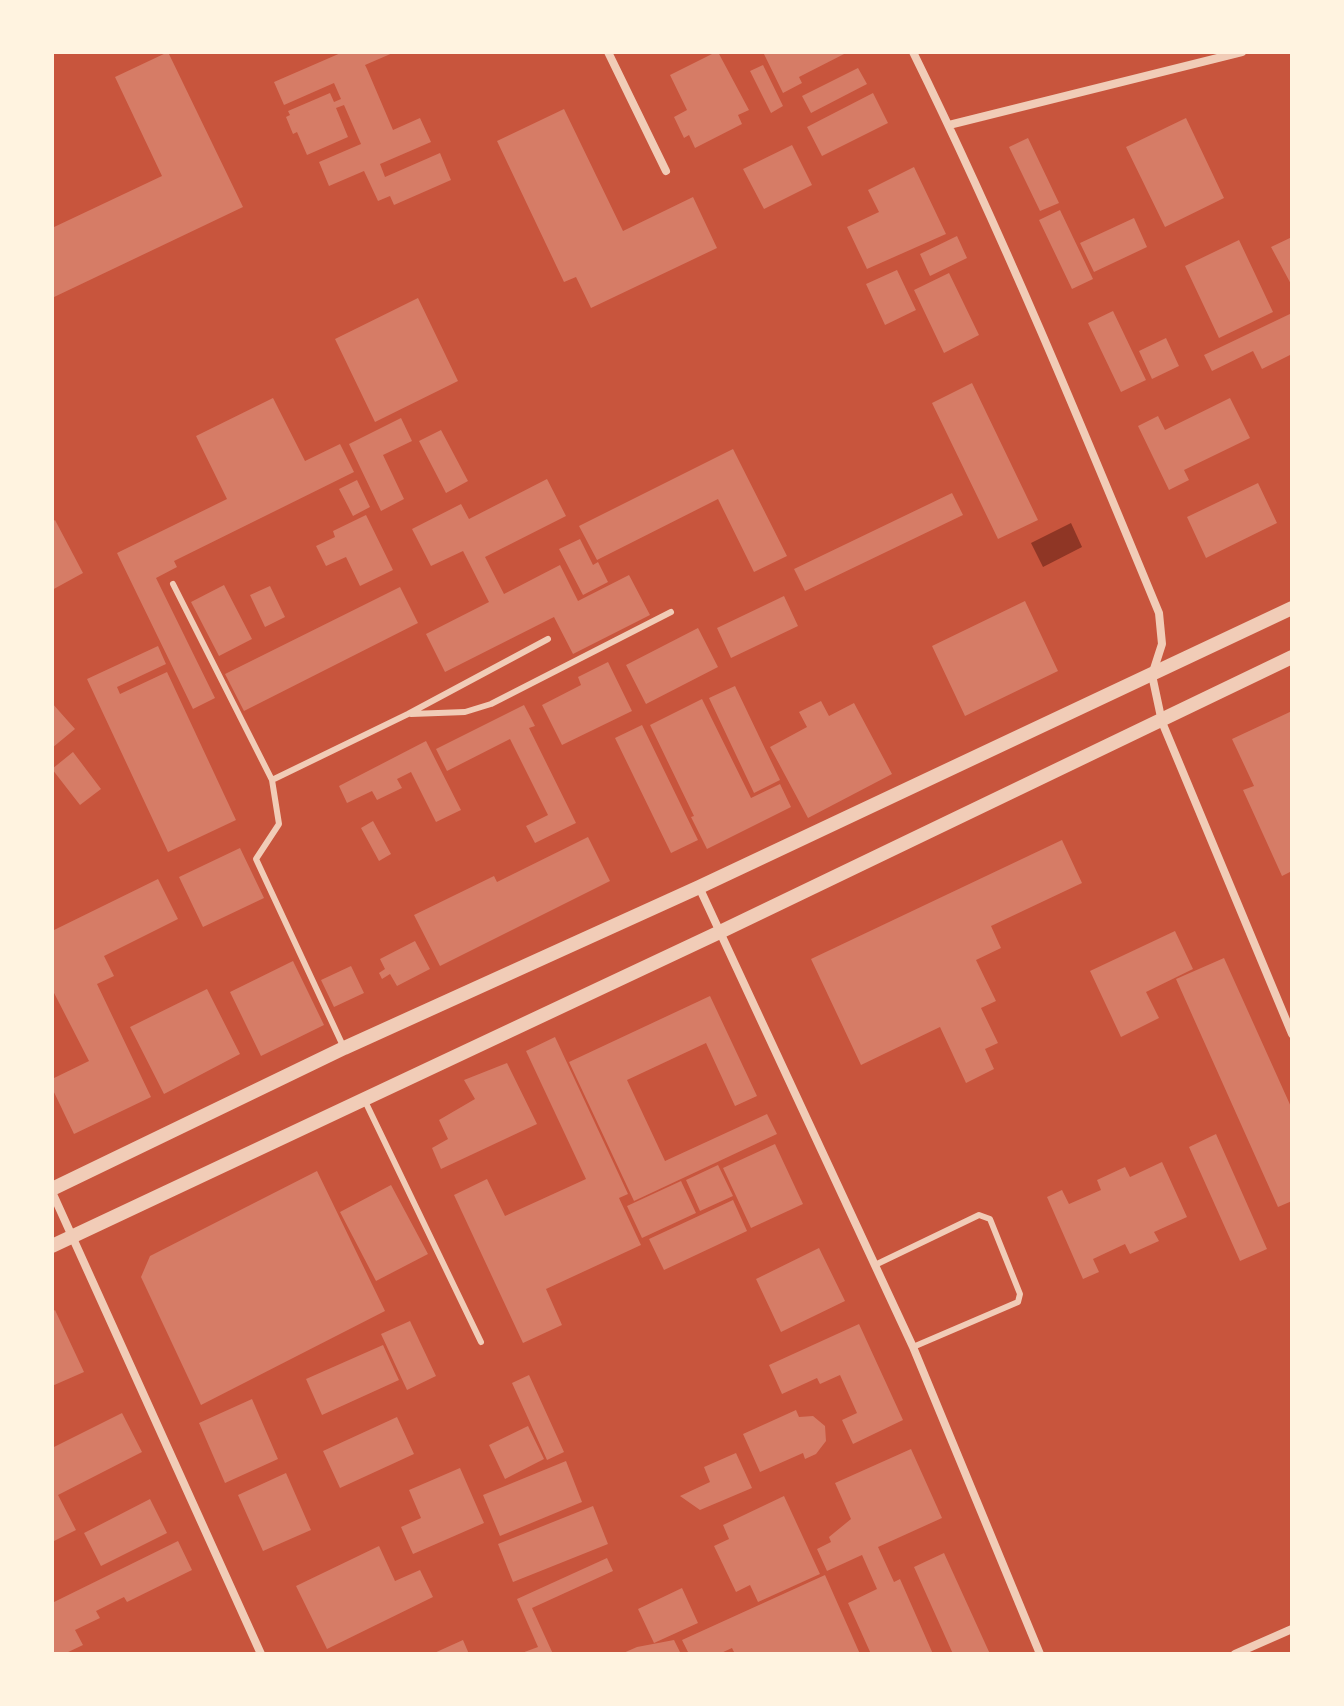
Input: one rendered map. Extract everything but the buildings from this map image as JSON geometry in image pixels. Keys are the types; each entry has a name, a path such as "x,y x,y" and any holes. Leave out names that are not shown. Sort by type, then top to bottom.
{"street":[{"path":"608,52 666,171"},
{"path":"913,52 949,125 1063,382 1159,613 1162,644 1152,675 1162,722 1292,1034"},
{"path":"949,125 1242,52"},
{"path":"261,1654 52,1190 344,1048 699,887 1292,608"},
{"path":"52,1246 1162,722 1292,657"},
{"path":"699,887 913,1347 1040,1654"},
{"path":"1235,1654 1292,1629"}],"lane":[{"path":"173,584 272,780 279,824 256,859 344,1048"},
{"path":"408,714 465,712 491,704 671,612"},
{"path":"272,780 408,714 548,639"},
{"path":"364,1099 481,1342"},
{"path":"875,1265 979,1215 990,1219 1020,1294 1018,1302 913,1347"}],"shaded area":[{"path":"1071,523 1082,547 1043,567 1031,543"}]}
